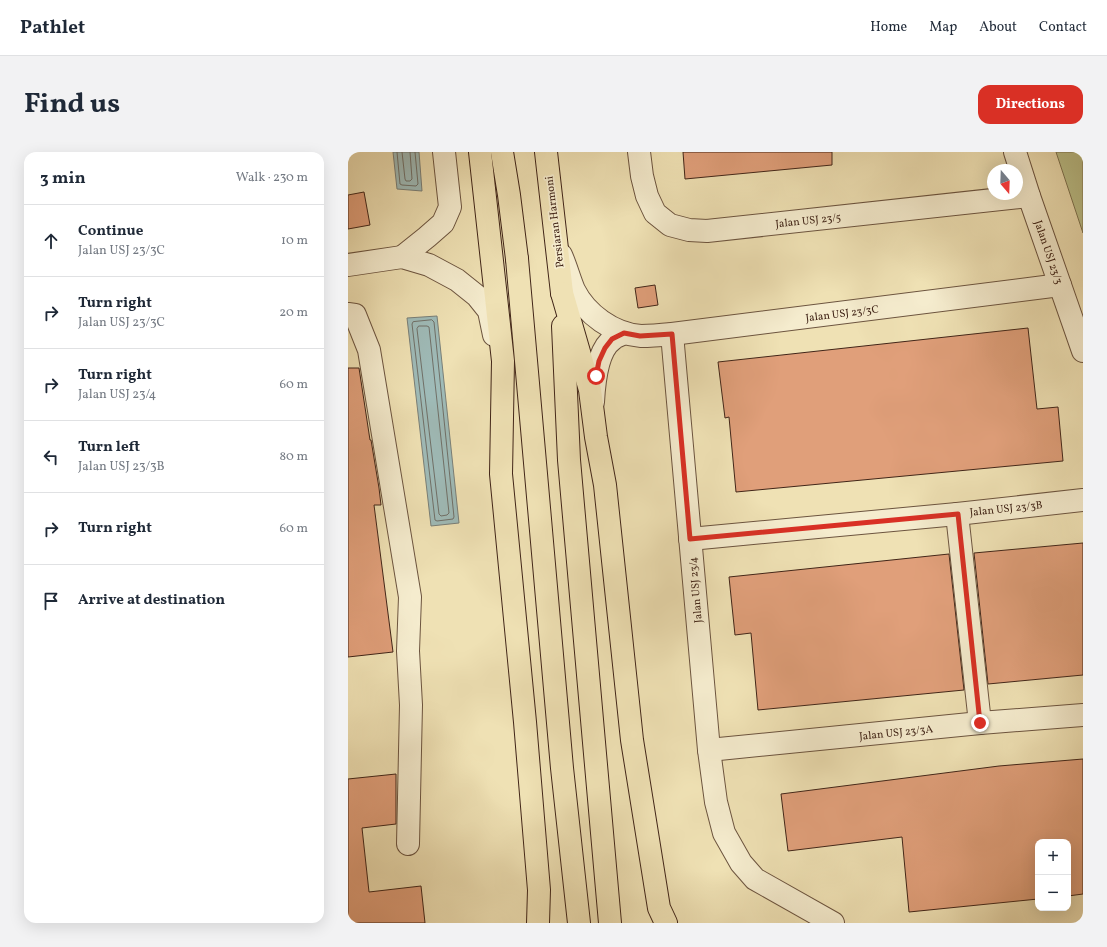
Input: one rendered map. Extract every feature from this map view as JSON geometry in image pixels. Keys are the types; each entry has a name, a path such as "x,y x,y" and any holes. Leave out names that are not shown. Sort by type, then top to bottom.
{"main road":[{"path":"480,152 503,361 501,474 525,722 539,890 538,923"},
{"path":"502,152 517,259 562,760 579,923"},
{"name":"Persiaran Harmoni","path":"546,152 562,293"},
{"path":"562,293 588,383 605,485 632,740 659,908 666,923"},
{"path":"562,293 569,460 610,923"}],"street":[{"path":"402,257 428,237 443,223 450,207 444,152"},
{"name":"Jalan USJ 23/5","path":"639,152 642,176 647,196 655,213 670,225 689,230 708,231 1029,196"},
{"name":"Jalan USJ 23/3","path":"1015,152 1083,351"},
{"name":"Jalan USJ 23/3C","path":"558,248 575,290 581,300 598,319 624,333 640,336 672,334 1060,285"},
{"path":"348,265 402,257 429,265 457,280 477,296 489,311 492,329 503,361"},
{"path":"348,314 355,315 369,350 410,597 408,651 411,705 408,844"},
{"path":"592,408 593,391 599,361 605,348 612,339 624,333"},
{"name":"Jalan USJ 23/4","path":"672,334 708,750"},
{"name":"Jalan USJ 23/3B","path":"690,539 958,514 1083,500"},
{"path":"958,514 980,723"},
{"name":"Jalan USJ 23/3A","path":"708,750 980,723 1083,715"},
{"path":"708,750 716,802 724,833 741,863 755,879 833,923"}],"green space":[{"path":"1056,152 1083,152 1083,233"}],"water":[{"path":"393,152 419,152 422,191 397,189"},
{"path":"437,316 459,523 431,526 407,318"}],"building":[{"path":"683,152 832,152 832,165 685,179"},
{"path":"364,192 370,225 348,229 348,195"},
{"path":"655,285 658,305 638,308 635,288"},
{"path":"1028,328 1037,409 1058,407 1063,461 736,492 729,417 725,418 718,362"},
{"path":"348,368 359,368 379,488 381,505 374,505 393,652 348,657"},
{"path":"1083,543 1083,675 988,684 974,553"},
{"path":"949,554 964,690 758,710 751,633 735,635 729,577"},
{"path":"1083,759 1083,894 1071,896 1071,839 1035,839 1035,899 909,912 902,837 788,851 781,794 999,766"},
{"path":"396,774 396,824 362,828 369,892 421,886 425,923 348,923 348,779"}],"route":[{"path":"596,376 599,361 605,348 612,339 624,333 640,336 672,334 690,539 958,514 980,723"}]}
